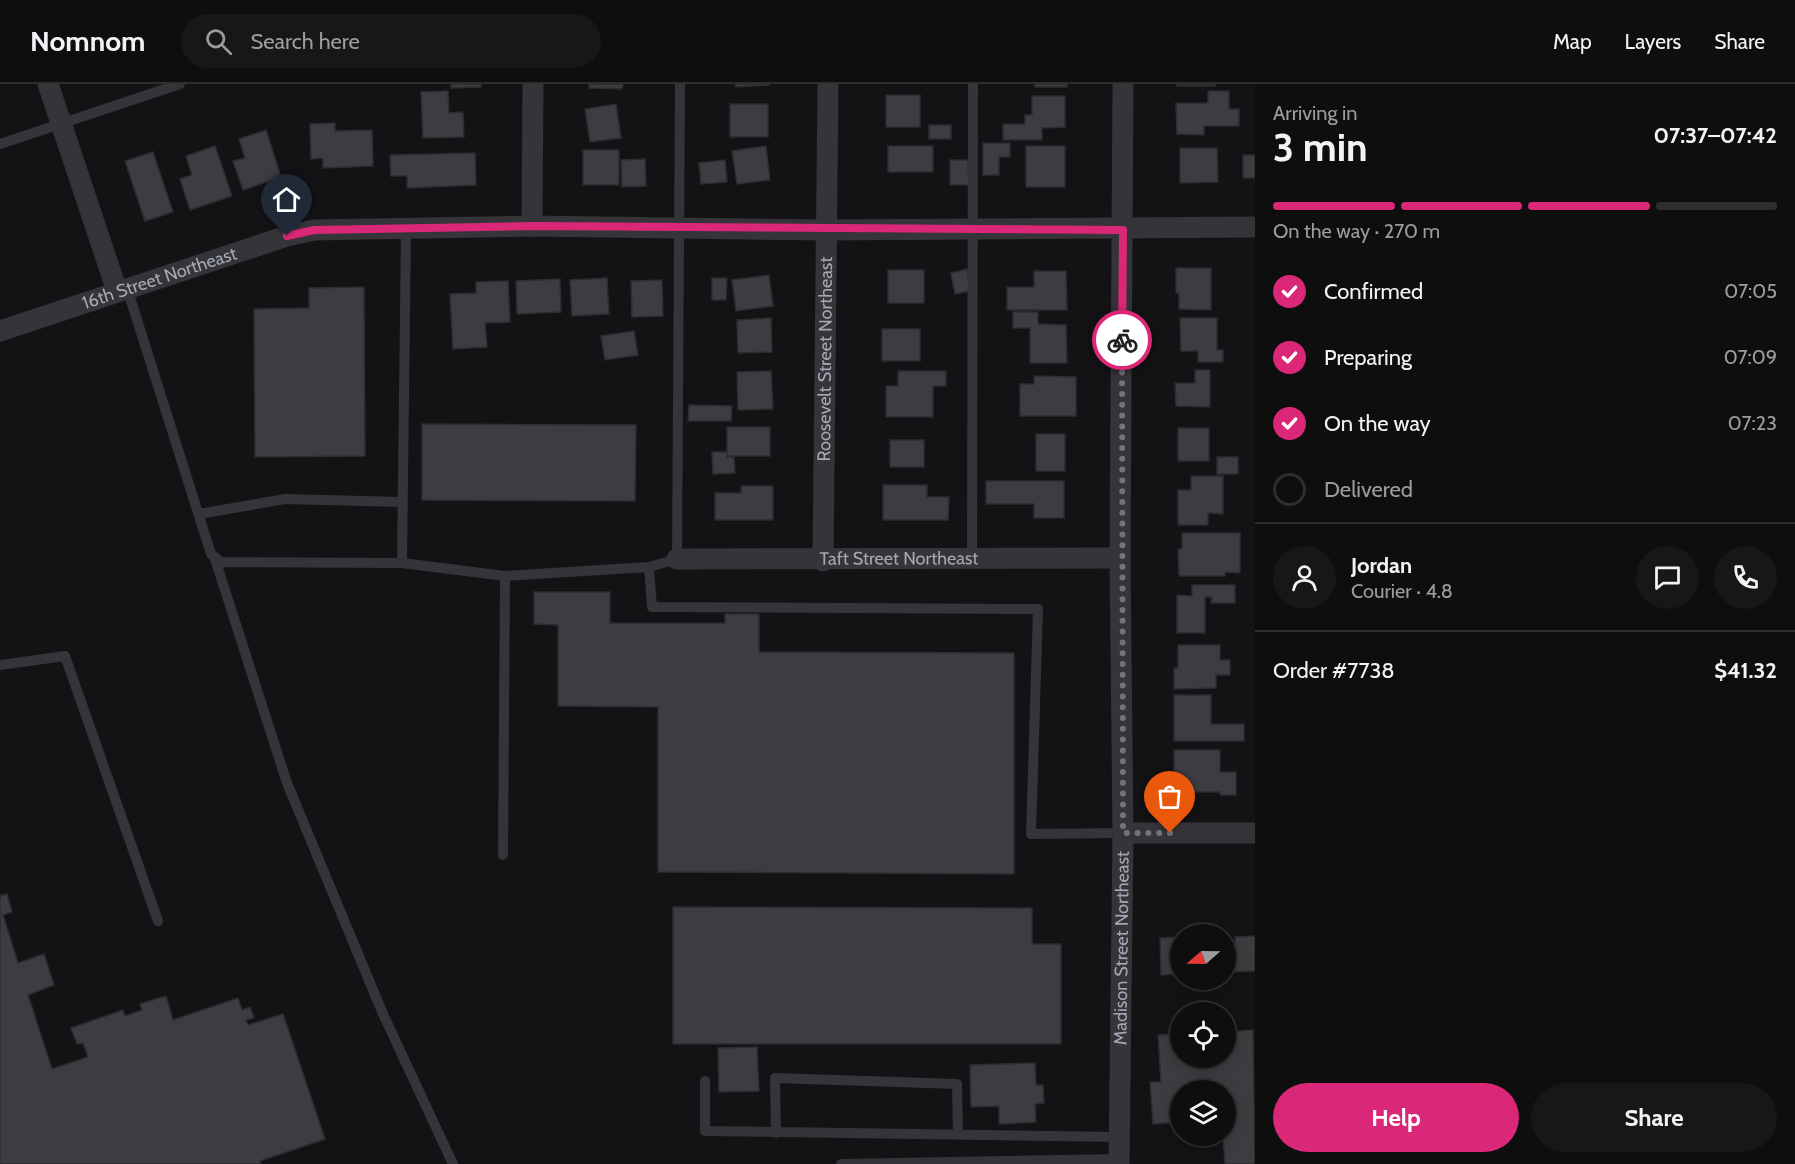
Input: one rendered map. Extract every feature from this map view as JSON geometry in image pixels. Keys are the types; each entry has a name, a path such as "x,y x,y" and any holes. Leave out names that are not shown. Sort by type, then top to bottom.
{"street":[{"path":"48,84 122,289"},
{"path":"532,226 533,84"},
{"name":"Roosevelt Street Northeast","path":"823,561 828,84"},
{"name":"Madison Street Northeast","path":"1119,1162 1123,833 1120,558 1123,84"},
{"name":"16th Street Northeast","path":"0,332 122,289 287,236 314,230 532,226 826,230 1123,230 1255,227"},
{"name":"Taft Street Northeast","path":"677,559 823,561 1120,558"},
{"path":"1123,833 1255,833"}],"lane":[{"path":"0,144 180,84"},
{"path":"215,559 221,562 402,562 505,576 649,567 677,559 680,84"},
{"path":"972,559 973,84"},
{"path":"402,562 406,229"},
{"path":"122,289 211,554 215,559 287,783 383,1014 453,1164"},
{"path":"199,514 285,499 403,502"},
{"path":"649,567 652,607 1038,609 1031,834 1123,833"},
{"path":"503,855 505,576"},
{"path":"0,665 64,656 158,921"},
{"path":"776,1133 775,1078 957,1084 958,1134"},
{"path":"705,1081 705,1131 1119,1137"},
{"path":"841,1164 1119,1162"}],"building":[{"path":"451,84 481,84 481,87 451,88"},
{"path":"589,84 623,84 622,89 589,88"},
{"path":"735,84 769,84 769,85 736,87"},
{"path":"1035,84 1067,84 1067,87 1035,87"},
{"path":"1177,84 1215,84 1215,86 1177,86"},
{"path":"448,91 449,113 463,112 464,137 423,138 421,92"},
{"path":"1208,91 1229,91 1229,109 1239,109 1239,126 1204,126 1204,135 1177,134 1176,103 1208,103"},
{"path":"886,95 920,95 920,127 886,127"},
{"path":"1032,96 1065,96 1065,127 1042,128 1042,140 1003,140 1003,124 1025,124 1025,115 1032,115"},
{"path":"616,104 621,138 590,142 585,109"},
{"path":"730,104 768,104 768,137 730,137"},
{"path":"335,123 335,131 372,130 373,166 323,168 323,158 311,159 310,124"},
{"path":"929,125 951,125 951,139 929,139"},
{"path":"266,130 281,177 243,190 233,161 245,158 239,139"},
{"path":"983,143 1010,143 1010,157 999,157 999,175 983,175"},
{"path":"215,146 232,196 190,210 180,179 192,175 186,156"},
{"path":"766,146 770,180 737,184 732,151"},
{"path":"888,146 933,146 933,172 888,172"},
{"path":"1026,146 1065,146 1065,187 1026,187"},
{"path":"1180,148 1217,148 1218,182 1180,183"},
{"path":"583,150 619,150 619,185 583,185"},
{"path":"153,152 173,212 145,221 125,161"},
{"path":"475,153 476,185 407,188 407,176 391,176 390,155"},
{"path":"1243,155 1255,155 1255,178 1243,178"},
{"path":"645,159 646,186 622,187 621,160"},
{"path":"725,160 727,182 701,184 699,163"},
{"path":"950,160 968,160 969,185 950,185"},
{"path":"1176,268 1211,268 1211,310 1179,309 1179,292 1176,293"},
{"path":"967,269 971,291 955,294 951,273"},
{"path":"888,270 924,270 924,303 888,303"},
{"path":"1034,271 1066,271 1067,310 1007,310 1007,287 1034,287"},
{"path":"769,275 773,306 736,311 732,280"},
{"path":"607,278 609,314 572,316 570,280"},
{"path":"712,278 727,278 726,300 712,300"},
{"path":"560,279 561,312 517,314 516,281"},
{"path":"662,280 663,316 632,317 631,281"},
{"path":"508,281 510,322 485,323 487,347 453,349 450,294 476,293 476,282"},
{"path":"364,287 365,456 255,457 254,309 309,308 309,288"},
{"path":"1013,312 1038,312 1038,324 1066,325 1067,363 1030,363 1030,328 1013,328"},
{"path":"771,318 772,352 738,353 737,320"},
{"path":"1180,318 1217,318 1217,350 1223,350 1223,362 1198,362 1198,351 1181,351"},
{"path":"882,329 920,329 920,361 882,361"},
{"path":"634,331 638,355 605,360 601,336"},
{"path":"1195,370 1210,370 1210,407 1176,406 1175,383 1195,383"},
{"path":"771,371 773,409 738,410 737,372"},
{"path":"898,371 946,371 946,386 933,386 933,417 886,417 886,386 898,386"},
{"path":"1034,376 1076,377 1076,416 1020,416 1020,384 1034,384"},
{"path":"689,405 732,406 731,421 688,421"},
{"path":"422,424 636,425 635,501 422,500"},
{"path":"727,427 770,427 770,456 727,456"},
{"path":"1178,428 1209,428 1209,461 1178,461"},
{"path":"1036,434 1065,434 1065,471 1036,471"},
{"path":"890,440 924,440 924,467 890,467"},
{"path":"712,452 727,452 727,457 734,457 735,473 713,474"},
{"path":"1217,457 1238,457 1238,474 1217,474"},
{"path":"1191,476 1223,476 1223,514 1208,513 1208,525 1178,525 1178,490 1191,490"},
{"path":"986,481 1064,481 1064,518 1034,518 1034,504 986,504"},
{"path":"883,485 927,485 927,497 949,497 948,520 883,520"},
{"path":"741,486 773,486 773,520 715,520 715,493 741,493"},
{"path":"1182,533 1240,533 1240,573 1225,572 1225,576 1179,576 1178,549 1182,549"},
{"path":"1192,585 1235,585 1235,603 1211,603 1212,597 1205,597 1205,633 1177,633 1177,595 1192,596"},
{"path":"534,592 610,592 610,623 725,623 725,614 759,614 759,652 1014,653 1014,874 658,872 658,707 558,706 558,625 534,624"},
{"path":"1178,645 1220,645 1220,660 1230,660 1230,675 1216,675 1216,688 1174,689 1174,668 1178,668"},
{"path":"1174,695 1211,695 1211,724 1244,724 1244,741 1174,741"},
{"path":"1174,750 1220,750 1220,772 1236,772 1236,795 1220,795 1220,792 1174,792"},
{"path":"7,894 12,912 3,915 18,963 44,954 54,985 28,995 52,1069 88,1057 83,1043 77,1044 71,1028 123,1010 125,1016 142,1010 140,1004 166,996 173,1020 238,998 242,1010 250,1007 254,1018 246,1020 248,1025 283,1014 325,1139 260,1161 261,1164 0,1164 0,896"},
{"path":"673,907 1032,908 1032,944 1061,944 1061,1044 673,1044"},
{"path":"1255,936 1255,971 1236,972 1236,937"},
{"path":"1160,938 1170,938 1170,975 1161,975"},
{"path":"1253,1030 1255,1164 1225,1164 1224,1146 1236,1146 1236,1080 1170,1080 1170,1123 1153,1124 1150,1082 1161,1082 1158,1035 1170,1034 1170,1068 1236,1068 1236,1031"},
{"path":"757,1047 759,1091 719,1092 718,1048"},
{"path":"1035,1063 1036,1085 1043,1085 1044,1103 1035,1104 1036,1122 999,1124 999,1106 971,1107 970,1065"}],"way so far":[{"path":"1122,340 1120,558 1123,833 1170,833"}],"route":[{"path":"287,236 314,230 532,226 826,230 1123,230 1122,340"}]}
